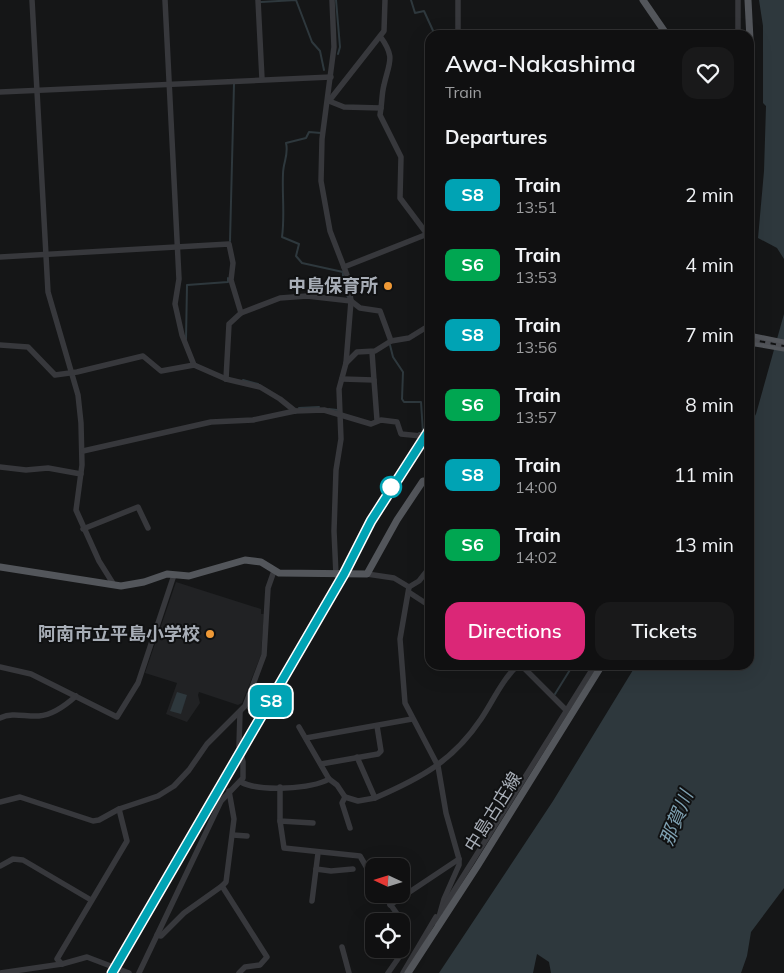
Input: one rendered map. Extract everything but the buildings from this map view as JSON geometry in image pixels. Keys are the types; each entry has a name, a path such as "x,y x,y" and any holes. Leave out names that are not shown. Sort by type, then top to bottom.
{"main road":[{"path":"644,0 664,30"},
{"path":"748,0 750,30"},
{"path":"754,337 784,342"},
{"path":"754,343 784,348"},
{"path":"0,567 114,585 129,585 160,575 189,576 252,560 274,571 336,575 367,574 397,520 423,481 425,481"},
{"name":"中島古庄線","path":"408,973 435,933 599,670"}],"street":[{"path":"32,0 48,292 78,395 83,452 76,510 83,529 90,538 98,561 114,585"},
{"path":"165,0 179,287 175,304 182,335 194,365"},
{"path":"258,0 262,79"},
{"path":"332,0 334,47 329,101 322,139 321,181 324,208 333,245 344,267 351,301 346,362 339,389 341,440 336,470 334,531 336,575"},
{"path":"329,101 384,31 385,0"},
{"path":"458,0 458,30"},
{"path":"738,0 738,30"},
{"path":"380,36 387,46 391,68 384,84 380,115 401,157 400,198 425,229"},
{"path":"0,92 331,77"},
{"path":"329,101 344,107 381,108"},
{"path":"344,267 425,237"},
{"path":"0,258 229,244 234,263 231,280 241,313"},
{"path":"226,378 227,331 229,324 241,313 280,298 307,296 351,301 360,308 380,311 391,341"},
{"path":"346,362 357,352 372,352 391,341 409,338 425,328"},
{"path":"0,345 28,347 51,373 72,373 143,356 161,370 194,365 226,378 260,387 280,399 295,412"},
{"path":"83,452 211,422 254,420 295,412 324,410 371,424 376,418 372,352"},
{"path":"342,379 374,380"},
{"path":"376,418 399,423 401,434 422,436"},
{"path":"0,467 26,470 48,468 81,474"},
{"path":"83,529 138,507 148,528"},
{"path":"0,802 20,797 93,820 99,820 119,809 158,796 174,786 189,770 207,744 245,706 254,687 264,654 268,588 274,571"},
{"path":"425,573 410,590 400,638 405,703 438,766 446,813 459,859 459,864 444,899 435,933"},
{"path":"367,574 394,578 425,602"},
{"path":"0,667 31,674 117,717 124,708 146,661 174,575"},
{"path":"299,727 330,778 345,797 358,801 375,798 438,766 459,749 471,734 512,670"},
{"path":"520,670 566,710"},
{"path":"403,973 592,670"},
{"path":"0,718 15,714 40,716 52,713 76,696"},
{"path":"139,973 221,801 229,791 241,782 244,772 239,746 240,712"},
{"path":"306,738 412,718"},
{"path":"321,764 378,754 381,751 377,726"},
{"path":"357,758 375,798"},
{"path":"241,782 250,786 301,787 330,778"},
{"path":"280,787 280,821 284,848 360,856 365,865"},
{"path":"157,935 161,936 184,913 222,886 226,878 233,835 234,812 229,791"},
{"path":"345,797 342,803 350,828"},
{"path":"62,964 57,959 126,841 119,809"},
{"path":"280,821 314,822"},
{"path":"233,835 247,836"},
{"path":"312,901 318,853"},
{"path":"0,866 13,859 23,860 91,900"},
{"path":"396,913 390,905 459,859"},
{"path":"316,869 332,871 353,869"},
{"path":"222,886 267,957 260,965 245,967 239,973"},
{"path":"342,947 349,973"},
{"path":"0,973 62,964 92,957 129,973"},
{"path":"388,973 398,958"}],"shaded area":[{"name":"阿南市立平島小学校","path":"176,582 261,609 261,614 264,614 261,655 242,703 238,705 199,692 200,703 187,722 166,714 177,683 145,673"}],"water":[{"path":"759,0 784,0 784,259 777,248 758,238 764,171 766,106 763,103 763,26"},
{"name":"那賀川","path":"784,314 784,888 751,932 747,956 741,973 551,973 549,962 537,954 533,973 439,973 553,801 633,670 754,670 754,417"},
{"path":"177,692 187,695 181,714 170,711"}],"waterway":[{"path":"261,2 296,0 312,42 320,51 324,70"},
{"path":"336,0 340,47 338,54"},
{"path":"411,0 415,13 424,11 433,30"},
{"path":"230,241 234,84"},
{"path":"321,133 309,132 306,138 286,143 287,151 283,174 282,237 299,244 296,256 302,263 343,272 343,288 348,297"},
{"path":"186,339 187,285 228,282 228,278"},
{"path":"390,345 393,357 403,372 402,399 404,402 421,402 423,433"},
{"path":"243,380 258,384"},
{"path":"299,408 319,407"},
{"path":"329,409 337,410"},
{"path":"419,433 425,434"},
{"path":"555,694 570,670"}],"railway":[{"path":"754,340 784,346"},
{"path":"112,973 344,574 371,521 425,437"}],"train":[{"name":"S8","path":"112,973 344,574 371,521 425,436"}],"place":[{"name":"中島保育所","path":"388,286"},
{"name":"阿南市立平島小学校","path":"210,634"}]}
